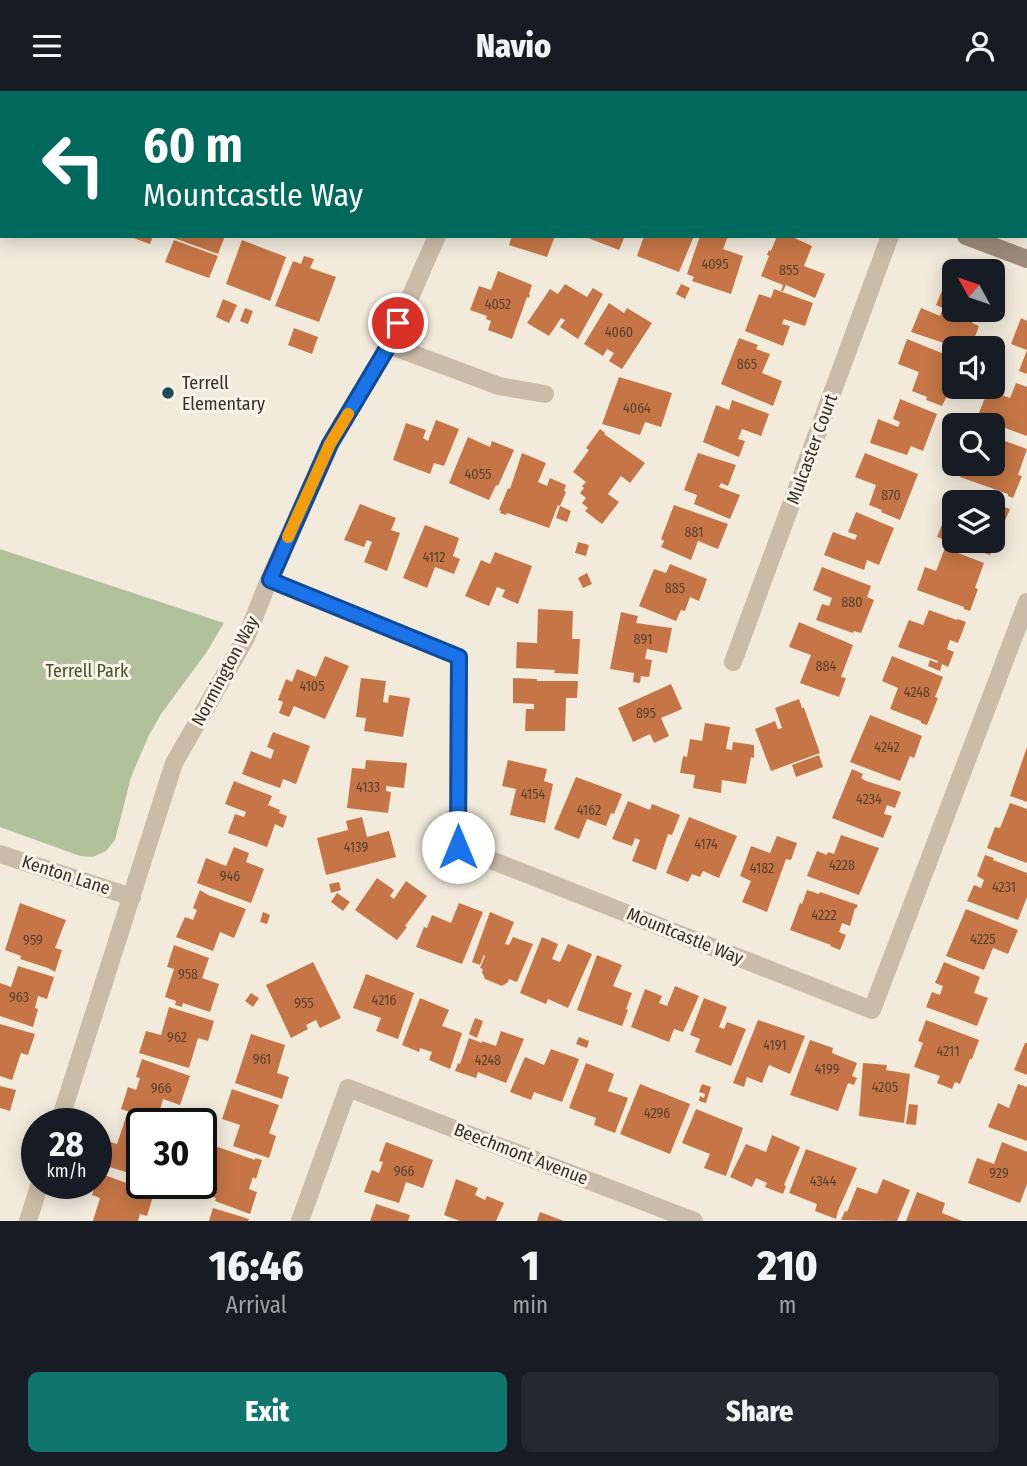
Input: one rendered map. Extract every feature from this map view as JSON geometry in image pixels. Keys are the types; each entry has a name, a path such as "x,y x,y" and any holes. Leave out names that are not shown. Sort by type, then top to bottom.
{"street":[{"name":"Normington Way","path":"64,1108 174,763 246,638 330,444 389,345 436,238"},
{"name":"Mulcaster Court","path":"733,662 890,238"},
{"path":"974,238 1027,259"},
{"path":"389,345 499,386 545,394"},
{"name":"Mountcastle Way","path":"270,580 459,657 458,847 872,1010 1027,602"},
{"name":"Kenton Lane","path":"0,854 132,897"},
{"name":"Beechmont Avenue","path":"300,1221 348,1088 694,1221"},
{"path":"27,1221 35,1199"}],"green space":[{"name":"Terrell Park","path":"0,549 224,623 149,735 131,777 115,840 106,851 93,857 80,856 0,827"}],"building":[{"path":"134,238 152,238 150,244"},
{"path":"174,238 224,238 218,254"},
{"path":"511,238 554,238 547,257 509,245"},
{"path":"588,238 624,238 619,250"},
{"path":"643,238 693,238 679,272 637,256"},
{"path":"699,238 727,238 723,249 743,256 731,294 692,281 694,277 687,274"},
{"path":"776,238 794,238 812,246 804,266 825,274 815,298 786,285 781,291 783,285 761,276 769,250 771,251"},
{"path":"174,240 218,256 209,278 165,262"},
{"path":"242,240 286,257 270,301 226,284"},
{"path":"304,256 314,259 310,268 336,277 319,322 275,306 293,261 301,264"},
{"path":"498,271 532,285 512,339 488,330 491,321 486,319 487,316 470,310 479,286 491,290"},
{"path":"565,284 587,297 593,288 603,294 578,339 560,327 565,320 561,318 549,336 527,323 550,289 558,294"},
{"path":"681,284 690,288 685,299 676,294"},
{"path":"774,289 813,303 805,326 784,319 782,324 790,326 783,346 745,331 759,294 771,298"},
{"path":"942,290 942,308 936,305"},
{"path":"223,299 237,305 229,323 216,317"},
{"path":"609,303 624,313 627,308 652,323 622,369 609,361 614,353 607,349 603,356 584,344"},
{"path":"245,308 253,311 248,324 240,321"},
{"path":"921,308 940,316 942,311 942,322 972,322 979,326 975,336 942,336 942,342 911,332"},
{"path":"1021,318 1027,321 1027,350 1011,344"},
{"path":"294,328 318,337 312,354 288,345"},
{"path":"739,338 758,345 756,349 770,354 762,373 782,381 773,406 721,384"},
{"path":"907,339 942,353 942,399 946,399 942,406 912,391 919,372 898,364"},
{"path":"1027,350 1027,374 1019,371"},
{"path":"619,377 672,393 661,427 645,422 640,435 602,424"},
{"path":"1016,383 1027,387 1027,436 1005,428 1005,413 979,413 984,399 1010,398"},
{"path":"900,399 937,414 923,451 911,446 907,455 870,443 878,419 898,427 900,422 893,419"},
{"path":"732,400 769,414 761,436 742,429 738,439 745,441 739,457 703,442 716,405 729,410"},
{"path":"436,420 459,429 444,466 434,463 430,474 393,460 406,423 426,430 423,438 428,441"},
{"path":"600,429 645,463 630,483 621,476 608,494 619,502 602,524 585,511 588,508 582,503 586,498 580,493 586,482 573,472"},
{"path":"468,437 490,447 492,441 514,450 489,500 449,483"},
{"path":"1005,441 1027,449 1018,475 1022,476 1013,498 1008,496 1005,490 997,490 960,477 1005,476"},
{"path":"522,453 546,463 538,482 547,486 550,478 566,485 566,492 549,528 500,513"},
{"path":"698,453 736,465 728,486 721,483 719,487 740,495 730,519 694,504 697,495 684,490"},
{"path":"865,453 918,474 900,520 869,505 876,485 855,477"},
{"path":"360,504 396,518 391,530 400,533 387,571 364,562 372,542 367,540 364,547 344,540"},
{"path":"674,505 728,524 718,549 698,541 691,560 661,547 664,541 661,539"},
{"path":"560,506 571,511 567,522 556,518"},
{"path":"1005,507 1010,509 1005,520"},
{"path":"856,512 894,528 879,565 867,560 864,570 824,555 833,532 855,540 857,535 848,532"},
{"path":"425,525 459,538 453,556 460,559 454,574 435,567 427,588 403,578"},
{"path":"942,525 942,539 937,537"},
{"path":"578,542 589,545 586,556 575,553"},
{"path":"495,552 532,566 518,604 502,597 505,590 497,587 489,606 465,596 481,560 490,564"},
{"path":"943,553 958,553 984,563 970,611 917,590 925,567 936,571"},
{"path":"670,564 707,579 699,601 690,597 685,611 681,610 676,621 639,606 654,569 666,573"},
{"path":"822,567 871,586 867,597 874,600 861,633 853,633 816,620 822,604 829,606 832,598 813,590"},
{"path":"587,573 592,584 583,588 578,578"},
{"path":"538,609 573,611 572,639 580,639 578,674 516,668 517,642 537,643"},
{"path":"929,610 966,622 958,643 950,640 947,649 954,652 948,667 942,664 940,671 928,666 930,660 937,663 938,661 898,647 909,620 923,625"},
{"path":"621,612 638,616 636,623 672,628 667,653 647,649 645,659 652,660 649,677 641,676 640,683 633,682 634,673 610,669"},
{"path":"799,622 853,645 841,677 846,678 839,697 800,683 811,655 789,647"},
{"path":"325,656 349,666 325,719 294,706 289,717 279,713 283,702 278,700 286,679 292,682 297,669 316,677"},
{"path":"892,656 943,677 927,725 890,709 898,688 882,681"},
{"path":"361,678 386,681 383,702 388,703 389,695 410,698 403,737 364,731 366,718 356,717"},
{"path":"513,678 578,681 577,698 566,698 565,731 525,731 526,709 534,709 534,704 513,703"},
{"path":"671,684 682,709 661,718 669,736 654,743 650,734 633,742 618,708"},
{"path":"799,699 820,753 771,771 755,729 775,721 778,729 782,728 775,708"},
{"path":"870,715 922,736 914,758 910,756 900,781 850,762"},
{"path":"705,723 730,727 726,749 732,750 733,742 754,745 754,758 751,757 746,784 722,780 721,793 693,788 695,775 680,773 683,756 687,757 690,739 702,741"},
{"path":"273,732 310,746 296,784 283,779 280,788 242,774 251,751 271,759 274,750 267,747"},
{"path":"1027,747 1027,802 1010,796"},
{"path":"819,755 823,767 796,777 792,765"},
{"path":"366,760 407,763 404,788 386,786 386,791 391,792 388,813 347,808 352,768 365,769"},
{"path":"508,760 547,769 544,781 553,784 545,823 510,815 516,789 502,786"},
{"path":"852,769 863,774 861,778 866,781 901,792 895,808 887,805 884,814 892,816 883,838 832,818"},
{"path":"576,777 622,794 606,826 587,819 579,839 554,829"},
{"path":"234,781 272,796 268,805 287,816 283,828 275,824 267,847 228,833 235,814 244,817 246,812 225,804"},
{"path":"628,801 650,810 652,804 680,815 672,835 668,834 656,870 632,861 640,840 635,838 632,846 612,839"},
{"path":"1010,803 1027,809 1027,863 987,848 995,827 1000,828"},
{"path":"362,817 367,837 389,831 396,857 326,875 317,838 348,830 346,821"},
{"path":"689,817 737,836 719,878 703,871 700,877 692,874 688,882 666,873"},
{"path":"841,835 879,848 859,895 807,876 817,851 827,855 828,852 834,854"},
{"path":"777,836 797,843 791,860 786,859 767,912 742,902 751,881 740,876 751,846 770,853"},
{"path":"234,847 249,853 246,862 264,869 251,903 197,883 206,858 226,866"},
{"path":"985,855 1027,873 1027,897 1018,920 967,901 974,885 981,888 984,880 977,876"},
{"path":"377,878 394,890 390,896 394,899 406,881 427,896 397,940 355,910"},
{"path":"339,882 341,890 331,893 329,884"},
{"path":"200,890 246,909 234,938 220,932 213,951 176,937 185,917 193,920 197,910 193,908"},
{"path":"807,890 858,905 850,926 842,923 839,932 846,935 840,950 790,930"},
{"path":"337,893 350,902 343,911 331,902"},
{"path":"20,903 66,920 55,948 62,950 55,972 20,959 21,956 5,950"},
{"path":"459,903 483,912 462,964 416,947 432,915 451,923"},
{"path":"966,909 1018,930 1008,954 993,948 984,970 946,956"},
{"path":"263,912 270,915 267,924 260,922"},
{"path":"490,912 514,922 505,944 509,945 513,937 533,944 517,982 509,979 502,986 485,979 483,969 480,968 484,955 480,965 472,962"},
{"path":"542,937 558,944 552,959 560,962 568,944 592,954 568,1008 548,999 546,1004 520,993"},
{"path":"174,945 209,958 202,978 219,984 210,1012 183,1003 182,1007 175,1005 176,1001 165,997 174,969 167,967"},
{"path":"597,955 622,965 613,986 632,993 622,1026 577,1010"},
{"path":"313,962 341,1018 320,1028 316,1020 306,1025 308,1029 291,1038 266,985"},
{"path":"944,962 980,977 974,993 988,998 977,1026 926,1007 932,992 940,995 943,986 935,983"},
{"path":"18,966 54,977 47,999 38,996 33,1027 0,1016 0,983 11,987"},
{"path":"366,974 414,993 398,1039 376,1031 381,1018 353,1008"},
{"path":"675,986 699,996 683,1032 674,1029 669,1042 631,1027 645,989 662,996 659,1003 667,1006"},
{"path":"251,993 259,998 253,1007 245,1001"},
{"path":"420,998 449,1010 442,1026 462,1033 450,1069 429,1060 432,1052 420,1048 419,1052 402,1045"},
{"path":"704,998 727,1007 719,1027 724,1029 727,1022 746,1029 731,1066 695,1052 700,1039 690,1035"},
{"path":"169,1007 214,1021 208,1041 198,1038 189,1068 139,1053 146,1031 161,1035"},
{"path":"475,1018 483,1021 477,1038 469,1034"},
{"path":"758,1020 805,1036 790,1074 769,1065 762,1083 747,1077 744,1087 733,1083"},
{"path":"926,1020 979,1040 960,1084 955,1082 952,1089 937,1083 940,1076 914,1067 923,1043 918,1041"},
{"path":"0,1024 35,1034 28,1055 21,1053 12,1080 0,1076"},
{"path":"501,1031 524,1039 506,1083 478,1072 476,1078 455,1071 469,1038 496,1046"},
{"path":"251,1034 285,1045 277,1073 289,1077 282,1099 235,1083"},
{"path":"579,1037 589,1041 587,1048 576,1044"},
{"path":"810,1040 833,1048 832,1053 857,1063 852,1076 857,1078 854,1085 848,1083 838,1111 790,1095"},
{"path":"1027,1043 1027,1075 1014,1070"},
{"path":"551,1049 579,1059 562,1102 534,1092 531,1100 510,1092 525,1057 544,1065"},
{"path":"142,1059 190,1076 180,1105 163,1099 160,1108 121,1109 128,1087 136,1090 140,1078 136,1077"},
{"path":"586,1063 614,1074 608,1091 628,1098 615,1133 594,1125 596,1118 569,1108"},
{"path":"863,1063 887,1065 886,1070 910,1074 904,1123 859,1116"},
{"path":"640,1084 690,1104 670,1154 620,1134"},
{"path":"702,1084 711,1087 706,1103 699,1101 700,1096 704,1098 705,1094 699,1092"},
{"path":"1018,1084 1027,1087 1027,1141 988,1127 998,1103 1009,1108"},
{"path":"0,1086 16,1090 10,1111 0,1108"},
{"path":"232,1089 279,1105 269,1133 276,1136 269,1158 233,1146 240,1125 222,1119"},
{"path":"909,1104 918,1105 916,1125 906,1124"},
{"path":"696,1109 743,1128 726,1176 704,1168 710,1154 682,1143"},
{"path":"126,1117 126,1172 112,1168 112,1143 117,1144"},
{"path":"772,1135 800,1147 784,1185 783,1194 765,1187 767,1183 756,1178 752,1187 730,1177 746,1144 766,1152"},
{"path":"386,1142 433,1160 423,1188 406,1182 399,1203 364,1192 372,1170 379,1173 383,1162 379,1161"},
{"path":"1002,1142 1027,1152 1027,1184 1020,1203 968,1183 977,1158 994,1164"},
{"path":"217,1147 262,1160 256,1179 253,1177 249,1189 257,1192 250,1214 215,1201"},
{"path":"806,1149 857,1168 836,1219 815,1211 817,1204 789,1193"},
{"path":"112,1178 126,1183 126,1199 152,1199 147,1216 140,1214 138,1221 93,1221 100,1199 112,1199"},
{"path":"456,1179 478,1188 475,1195 485,1200 487,1196 504,1203 496,1221 460,1221 444,1215"},
{"path":"883,1179 910,1190 897,1221 841,1220 857,1187 877,1194"},
{"path":"917,1192 945,1203 942,1213 962,1221 906,1221"},
{"path":"376,1204 410,1215 408,1221 370,1221"},
{"path":"213,1208 249,1219 209,1221"},
{"path":"540,1212 564,1221 537,1221"}],"slow traffic":[{"path":"288,537 330,444 348,414"}],"place":[{"name":"Terrell Elementary","path":"168,393"}],"route":[{"path":"398,323 389,345 330,444 270,580 459,657 458,847"}]}
